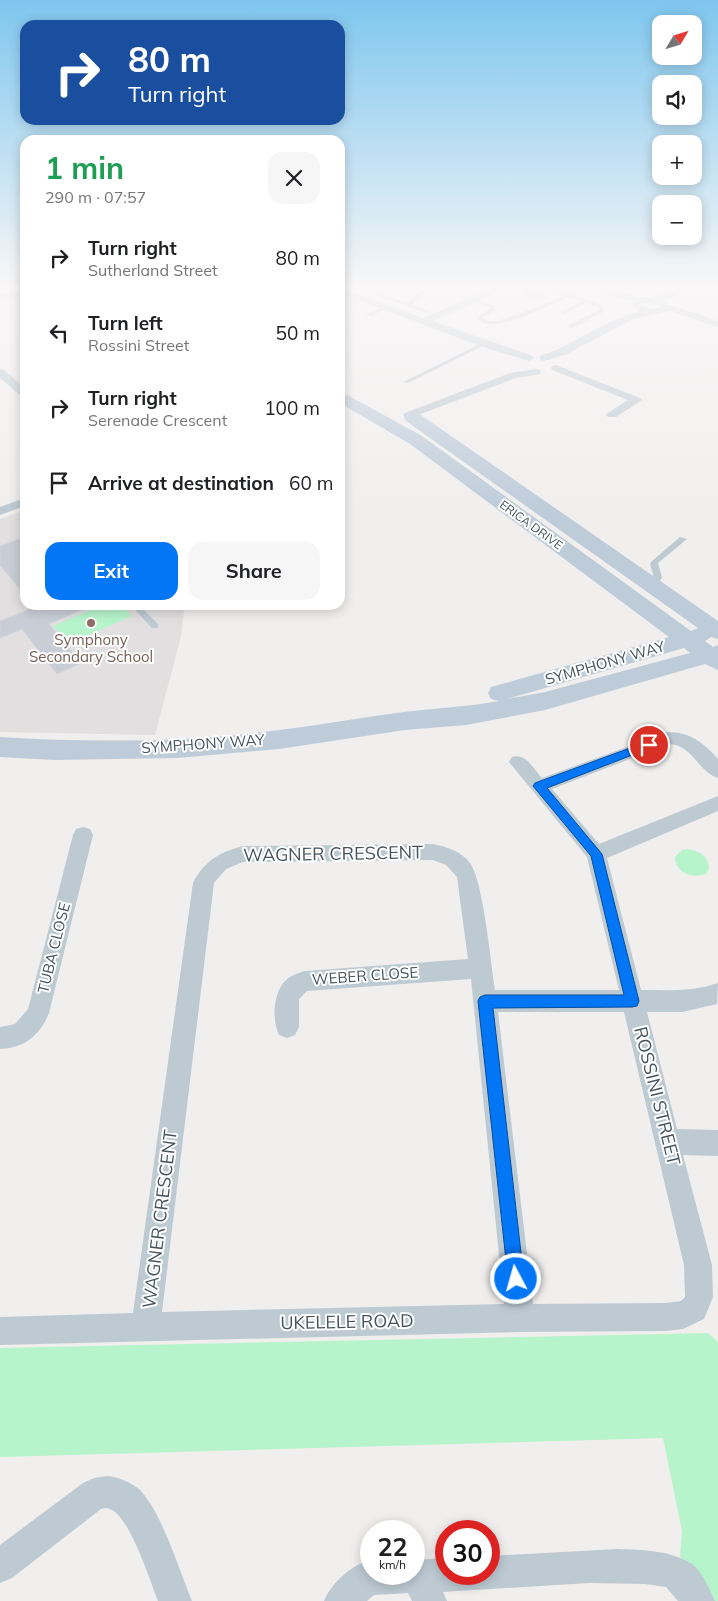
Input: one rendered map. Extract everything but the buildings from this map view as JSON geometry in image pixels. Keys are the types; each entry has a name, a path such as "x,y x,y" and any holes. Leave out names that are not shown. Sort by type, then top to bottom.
{"main road":[{"path":"345,390 382,412 403,411 403,420 406,426 442,454 472,482"},
{"name":"ERICA DRIVE","path":"345,390 687,639 715,657"},
{"name":"ERICA DRIVE","path":"403,411 717,630"},
{"name":"SYMPHONY WAY","path":"405,721 458,704 638,655 717,630"},
{"name":"SYMPHONY WAY","path":"0,747 54,750 177,748 279,740 405,721 466,716 545,701 715,657"}],"street":[{"path":"525,362 547,366"},
{"path":"525,362 547,366 636,400 612,415"},
{"path":"514,375 525,362"},
{"path":"403,411 547,366 552,362"},
{"path":"0,372 20,390"},
{"path":"3,506 20,503"},
{"path":"539,786 668,738 676,737 692,743 718,771"},
{"name":"ROSSINI STREET","path":"518,762 596,854 698,1265 700,1283 698,1299 697,1305 692,1310"},
{"path":"596,854 718,803"},
{"name":"TUBA CLOSE","path":"0,1038 13,1038 31,1024 38,1013 83,836"},
{"name":"WAGNER CRESCENT","path":"146,1327 203,884 210,871 231,857 243,854 433,852 452,858 467,875 485,1001 520,1318"},
{"name":"WEBER CLOSE","path":"287,1027 289,991 294,985 305,980 480,968"},
{"path":"485,1001 682,1001 709,997 718,993"},
{"path":"669,1142 718,1143"},
{"name":"UKELELE ROAD","path":"0,1332 520,1318 666,1317 688,1313 692,1310"},
{"path":"0,1566 94,1494 107,1492 121,1496 133,1507 148,1534 175,1601"},
{"path":"500,1572 629,1566 657,1568 679,1576 698,1601"},
{"path":"341,1601 367,1578 424,1589 439,1585"}],"lane":[{"path":"406,382 448,362"},
{"path":"652,585 658,578 655,562 683,539"},
{"path":"140,610 155,626"}],"shaded area":[{"name":"Symphony Secondary School","path":"20,512 20,610 184,610 181,636 155,735 0,732 0,519"}],"green space":[{"path":"90,610 126,610 132,616 68,644 53,626"},
{"path":"682,850 696,851 705,857 709,868 707,873 697,876 686,874 678,867 675,857"},
{"path":"708,1333 718,1342 718,1601 712,1601 680,1556 682,1531 663,1438 0,1457 0,1348"}],"place":[{"name":"Symphony Secondary School","path":"91,623"}],"route":[{"path":"516,1279 485,1001 632,1001 596,854 539,786 649,745"}]}
